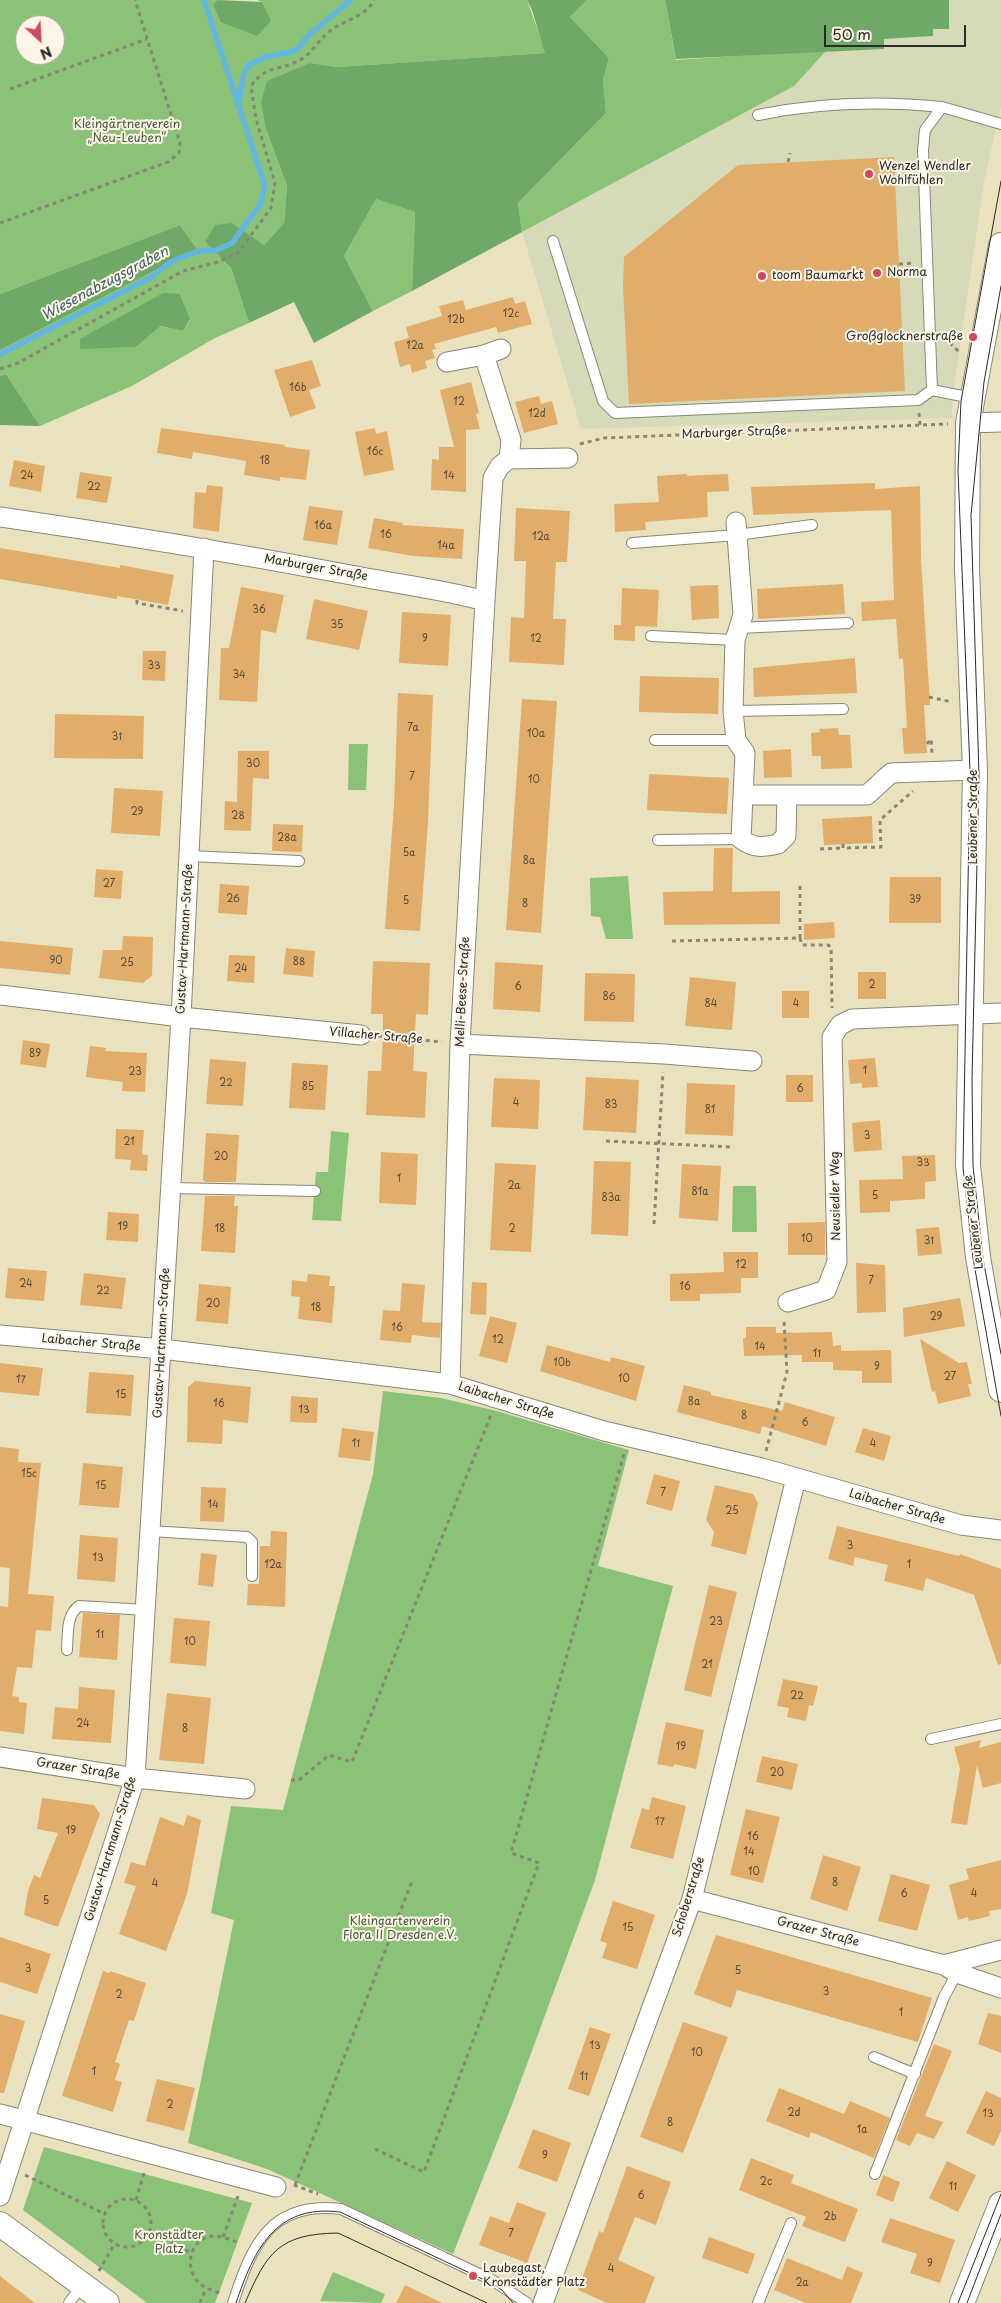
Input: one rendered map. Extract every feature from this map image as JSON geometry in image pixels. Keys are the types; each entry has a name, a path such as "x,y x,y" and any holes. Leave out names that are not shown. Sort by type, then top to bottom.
{"street":[{"name":"Leubener Straße","path":"1001,244 968,423 967,569 975,770 968,1165 978,1258 1001,1390"},
{"path":"447,362 492,352 511,440 509,459"},
{"path":"968,423 1001,422"},
{"path":"485,601 493,478 500,466 509,459 568,458"},
{"name":"Marburger Straße","path":"0,517 204,548 446,590 485,601"},
{"path":"736,528 743,615 737,634 733,711 736,740 745,753 745,795 741,839 750,846 761,847 778,844 786,836 787,795"},
{"name":"Gustav-Hartmann-Straße","path":"23,2122 135,1778 181,1017 204,548"},
{"name":"Melli-Beese-Straße","path":"450,1384 460,1044 485,601"},
{"path":"745,795 867,795 892,773 975,770"},
{"name":"Villacher Straße","path":"0,994 181,1017 361,1035"},
{"path":"840,1025 852,1019 1001,1013"},
{"name":"Neusiedler Weg","path":"788,1302 826,1290 837,1262 832,1037 840,1025"},
{"path":"460,1044 664,1054 752,1061"},
{"name":"Laibacher Straße","path":"0,1335 162,1349 450,1384 629,1437 762,1468 961,1525 1001,1530"},
{"name":"Schoberstraße","path":"543,2303 692,1898 796,1478"},
{"name":"Grazer Straße","path":"0,1757 135,1778 245,1789"},
{"name":"Grazer Straße","path":"692,1898 950,1969 1001,1988"},
{"name":"Grazer Straße","path":"950,1969 1001,1950"},
{"path":"0,2114 23,2122 276,2187"},
{"path":"0,2196 23,2122"},
{"path":"962,2303 1001,2204"},
{"path":"0,2224 87,2295"}],"lane":[{"path":"758,115 790,108 915,105 942,107 1001,124"},
{"path":"932,390 923,150 925,130 942,107"},
{"path":"553,241 603,401 615,413 918,400 932,390 962,396 973,396"},
{"path":"632,543 736,528 812,525"},
{"path":"651,636 737,634 848,623"},
{"path":"733,711 843,709"},
{"path":"655,740 736,740"},
{"path":"658,840 741,839"},
{"path":"189,856 299,861"},
{"path":"171,1188 314,1191"},
{"path":"150,1531 247,1537 252,1542 252,1576"},
{"path":"67,1650 70,1617 73,1610 79,1606 146,1610"},
{"path":"931,1739 1001,1724"},
{"path":"875,2174 944,1997 950,1969"},
{"path":"874,2056 915,2074"},
{"path":"233,2303 243,2272 263,2237 277,2222 301,2209 320,2207 341,2209 492,2280 527,2303"},
{"path":"758,2303 791,2223"}],"path":[{"path":"0,224 168,162 178,153 180,143 135,0"},
{"path":"0,370 18,363 183,272 218,262 238,253 271,208 276,183 256,119 250,86 258,74 301,59 332,29 357,16 372,5 374,0"},
{"path":"10,89 147,39"},
{"path":"788,162 790,153"},
{"path":"931,330 939,332 962,354"},
{"name":"Marburger Straße","path":"568,458 572,447 604,438 968,423"},
{"path":"138,600 137,603 201,614"},
{"path":"929,697 951,702"},
{"path":"927,744 931,739 932,756"},
{"path":"820,849 843,846 881,847 880,820 916,788"},
{"path":"800,886 800,938 802,945 828,945 830,947 832,1014 840,1025"},
{"path":"672,941 800,938"},
{"name":"Villacher Straße","path":"361,1035 460,1044"},
{"path":"654,1224 664,1054"},
{"path":"606,1141 732,1147"},
{"path":"762,1468 787,1372 784,1320 788,1302"},
{"path":"291,1780 299,1780 329,1755 352,1762 490,1420 496,1398"},
{"path":"374,2149 424,2172 539,1863 511,1853 629,1437"},
{"path":"295,2185 412,1880"},
{"path":"136,2200 149,2154"},
{"path":"9,2167 105,2214"},
{"path":"223,2237 244,2179"},
{"path":"121,2200 136,2200 147,2210 150,2217 150,2231 139,2244 122,2246 115,2243 104,2230 105,2214 114,2203 121,2200"},
{"path":"150,2231 191,2253"},
{"path":"219,2293 206,2288 192,2274 190,2264 191,2253 195,2245 204,2239 214,2236 238,2242"},
{"path":"87,2295 115,2243"},
{"path":"200,2303 206,2288"}],"shaded area":[{"path":"949,0 1001,0 1001,107 984,182 953,394 952,418 581,429 522,232 793,86 827,50 883,49 883,39 933,36 933,29 949,29"}],"green space":[{"name":"Kleingärtnerverein „Neu-Leuben“","path":"0,0 217,0 213,5 262,2 257,0 527,0 546,53 338,67 310,63 266,129 287,186 284,223 264,245 205,242 231,268 249,323 215,338 132,386 40,426 6,374 0,376 0,350 197,249 180,225 0,294","holes":["180,294 190,320 183,331 161,326 136,347 80,348"]},
{"path":"217,0 262,2 271,21 257,36 221,22 213,5"},
{"path":"527,0 587,0 570,17 609,58 603,80 606,113 518,203 522,232 412,291 415,212 376,199 344,256 373,311 314,343 294,302 249,323 231,268 205,242 215,225 232,223 264,245 284,223 287,186 266,129 261,102 267,81 310,63 338,67 545,53 532,10"},
{"path":"587,0 665,0 676,60 827,50 794,86 522,232 518,203 606,113 603,80 609,58 570,17"},
{"path":"665,0 949,0 949,29 933,29 933,36 884,39 884,49 676,59"},
{"path":"376,199 415,212 412,291 373,311 344,256"},
{"path":"180,225 197,249 0,350 0,294"},
{"path":"163,293 180,294 190,319 183,331 161,326 136,347 80,349 80,339"},
{"path":"6,374 40,426 0,425 0,376"},
{"path":"349,744 368,744 366,790 348,790"},
{"path":"628,876 633,939 606,939 600,917 591,916 590,878"},
{"path":"331,1131 349,1133 341,1221 312,1220 316,1172 328,1172"},
{"path":"733,1186 756,1186 757,1232 732,1232"},
{"name":"Kleingartenverein Flora II Dresden e.V.","path":"383,1391 441,1398 493,1410 629,1450 598,1566 673,1586 595,1880 513,2102 453,2254 267,2169 188,2143 234,1920 211,1913 231,1806 283,1810 373,1474"},
{"name":"Kronstädter Platz","path":"44,2147 252,2203 215,2303 147,2303 23,2210"},
{"path":"333,2272 385,2294 381,2303 320,2301"}],"building":[{"name":"toom Baumarkt","path":"894,157 905,391 629,404 623,287 624,257 738,165"},
{"path":"513,297 515,304 525,301 532,324 498,333 496,327 434,344 436,349 432,350 435,358 425,361 427,368 412,373 410,364 400,367 394,342 409,338 406,327 442,316 439,306 463,300 466,310"},
{"path":"312,360 321,386 309,390 316,408 290,417 274,370"},
{"path":"471,382 479,413 476,414 480,429 466,430 466,492 431,490 432,459 439,460 439,447 454,447 440,390"},
{"path":"539,396 541,404 552,401 558,424 524,433 515,402"},
{"path":"161,428 310,450 306,480 280,477 280,481 244,475 246,461 193,452 192,459 157,453"},
{"path":"375,428 376,434 387,431 394,470 364,476 355,432"},
{"path":"14,460 45,466 41,492 9,486"},
{"path":"80,472 112,477 107,503 76,498"},
{"path":"687,474 687,476 728,474 729,491 707,492 708,517 645,522 646,530 615,532 614,504 659,502 657,476"},
{"path":"875,483 875,489 920,486 921,559 930,705 924,705 927,753 904,754 902,728 907,728 903,658 899,659 896,619 862,621 861,602 894,600 891,510 753,515 751,487"},
{"path":"207,485 223,487 219,532 193,528 195,492 206,493"},
{"path":"309,506 343,511 337,545 303,540"},
{"path":"516,508 570,511 567,562 556,562 553,619 566,619 564,665 509,662 511,617 524,618 526,561 514,561"},
{"path":"374,518 403,523 402,525 464,529 462,559 413,556 368,548"},
{"path":"0,548 120,568 120,565 174,575 168,605 117,596 117,599 0,579"},
{"path":"843,584 845,614 758,619 757,589"},
{"path":"718,585 719,618 692,620 690,586"},
{"path":"241,587 284,595 276,633 261,630 257,702 219,700 221,648 229,648"},
{"path":"622,588 659,590 657,627 635,626 635,641 614,640 614,625 621,625"},
{"path":"314,599 368,611 359,650 306,639"},
{"path":"402,612 451,615 448,666 399,663"},
{"path":"143,651 166,651 165,681 142,680"},
{"path":"855,658 857,693 754,697 753,668"},
{"path":"640,676 719,678 718,714 639,712"},
{"path":"398,693 433,695 428,823 420,931 385,929 394,804"},
{"path":"522,699 557,701 541,933 506,930"},
{"path":"55,714 144,716 143,759 54,758"},
{"path":"838,728 839,735 850,735 852,768 821,769 821,756 812,756 811,733 820,732 819,729"},
{"path":"791,749 792,777 764,778 763,751"},
{"path":"238,751 269,751 269,779 253,778 251,831 224,830 225,801 237,802"},
{"path":"649,774 729,778 727,814 647,810"},
{"path":"114,788 163,791 160,836 111,833"},
{"path":"872,816 873,843 824,845 822,819"},
{"path":"273,824 303,825 302,852 272,851"},
{"path":"714,848 733,848 732,892 780,891 780,924 664,925 663,892 713,891"},
{"path":"96,869 123,871 121,899 94,897"},
{"path":"890,877 941,877 941,923 889,923"},
{"path":"220,884 249,886 247,915 218,913"},
{"path":"834,922 835,938 804,940 804,924"},
{"path":"123,936 153,937 152,976 143,983 99,978 103,950 122,950"},
{"path":"0,941 73,948 70,975 0,968"},
{"path":"286,948 315,951 313,977 283,974"},
{"path":"229,955 255,956 254,983 227,981"},
{"path":"373,961 430,963 428,1015 416,1014 413,1071 427,1072 425,1118 366,1115 368,1071 381,1071 383,1037 383,1014 371,1014"},
{"path":"495,962 543,965 540,1012 493,1009"},
{"path":"858,972 886,972 886,999 858,999"},
{"path":"585,973 635,974 634,1022 584,1021"},
{"path":"690,977 736,982 732,1030 685,1026"},
{"path":"782,991 809,991 809,1018 782,1018"},
{"path":"23,1040 50,1044 46,1068 20,1064"},
{"path":"90,1046 106,1048 105,1051 147,1053 145,1092 122,1091 123,1082 86,1077"},
{"path":"875,1058 878,1087 862,1088 862,1083 850,1084 848,1060"},
{"path":"210,1059 246,1062 243,1106 206,1104"},
{"path":"292,1063 328,1065 325,1110 289,1108"},
{"path":"786,1075 813,1075 813,1102 786,1102"},
{"path":"586,1077 639,1080 636,1133 583,1130"},
{"path":"494,1078 540,1080 538,1129 491,1127"},
{"path":"687,1083 735,1085 733,1136 685,1134"},
{"path":"880,1120 882,1150 854,1152 852,1123"},
{"path":"116,1129 144,1130 142,1154 148,1155 147,1171 130,1170 131,1160 115,1159"},
{"path":"206,1133 239,1135 236,1182 205,1182 203,1180"},
{"path":"381,1152 418,1154 416,1205 379,1203"},
{"path":"935,1155 936,1181 925,1182 925,1199 890,1201 890,1212 860,1213 859,1180 903,1179 902,1156"},
{"path":"594,1161 631,1162 628,1236 591,1234"},
{"path":"495,1163 536,1165 531,1252 490,1250"},
{"path":"682,1164 721,1166 718,1221 679,1218"},
{"path":"205,1196 235,1196 234,1206 238,1206 235,1253 201,1251"},
{"path":"108,1212 139,1214 138,1242 106,1240"},
{"path":"825,1222 825,1255 788,1255 788,1223"},
{"path":"939,1227 942,1254 918,1256 916,1229"},
{"path":"723,1252 758,1252 758,1278 741,1278 741,1293 700,1294 700,1301 670,1301 670,1274 724,1272"},
{"path":"856,1263 885,1265 886,1312 857,1313"},
{"path":"8,1268 47,1271 44,1301 5,1298"},
{"path":"84,1273 126,1278 122,1309 80,1305"},
{"path":"308,1274 330,1276 329,1286 335,1286 332,1323 298,1319 300,1297 291,1296 292,1280 307,1282"},
{"path":"472,1282 487,1283 486,1315 470,1314"},
{"path":"402,1283 425,1285 422,1322 441,1323 440,1338 412,1335 411,1343 380,1340 383,1310 400,1311"},
{"path":"199,1284 231,1287 228,1324 196,1321"},
{"path":"960,1298 965,1326 904,1337 903,1308"},
{"path":"490,1316 517,1323 507,1363 479,1356"},
{"path":"746,1327 776,1327 776,1333 832,1332 833,1346 841,1345 841,1351 891,1350 892,1383 862,1383 862,1371 833,1370 833,1362 802,1362 802,1355 744,1356 743,1338 746,1338"},
{"path":"920,1339 959,1363 967,1362 972,1384 968,1384 971,1396 938,1404 935,1391 932,1392"},
{"path":"547,1345 610,1362 611,1357 645,1366 636,1401 540,1371"},
{"path":"0,1363 43,1368 39,1396 0,1392"},
{"path":"89,1372 134,1375 131,1416 86,1413"},
{"path":"195,1381 251,1387 248,1423 223,1420 222,1444 187,1442 188,1387"},
{"path":"684,1385 711,1392 711,1395 782,1411 785,1402 835,1417 826,1446 762,1426 760,1434 677,1412"},
{"path":"291,1396 318,1398 317,1423 290,1422"},
{"path":"342,1428 374,1432 370,1461 338,1457"},
{"path":"863,1428 891,1436 884,1461 855,1452"},
{"path":"0,1447 19,1449 18,1462 41,1463 28,1594 54,1596 51,1631 36,1630 32,1668 17,1667 12,1696 19,1697 19,1702 27,1703 24,1734 0,1731 0,1606 8,1607 10,1568 0,1567"},
{"path":"83,1463 123,1467 119,1508 79,1505"},
{"path":"654,1474 680,1481 672,1511 646,1504"},
{"path":"715,1485 753,1494 758,1503 746,1555 711,1546 714,1532 706,1520"},
{"path":"201,1487 226,1488 224,1522 200,1521"},
{"path":"837,1526 959,1556 960,1554 1001,1569 1001,1664 998,1665 974,1595 926,1578 923,1591 884,1581 888,1565 855,1557 853,1566 828,1559"},
{"path":"271,1531 287,1532 285,1607 247,1605 248,1584 259,1584 260,1546 270,1546"},
{"path":"80,1535 118,1538 115,1582 77,1579"},
{"path":"201,1553 217,1555 213,1587 198,1585"},
{"path":"709,1585 737,1592 711,1697 684,1690"},
{"path":"83,1613 120,1615 117,1660 79,1657"},
{"path":"174,1618 210,1621 206,1666 170,1663"},
{"path":"783,1679 818,1686 813,1706 809,1705 806,1721 787,1717 789,1708 777,1706"},
{"path":"79,1687 115,1690 111,1743 52,1739 55,1707 78,1709"},
{"path":"167,1693 211,1698 204,1764 159,1760"},
{"path":"666,1722 704,1730 696,1769 674,1764 673,1767 657,1764"},
{"path":"981,1740 979,1748 1001,1742 1001,1783 983,1788 977,1765 967,1825 951,1823 960,1769 954,1747"},
{"path":"762,1756 798,1764 792,1790 756,1782"},
{"path":"652,1797 686,1806 673,1859 630,1848 642,1808 649,1810"},
{"path":"42,1798 94,1805 100,1814 58,1927 24,1915 28,1891 34,1875 40,1878 58,1833 37,1829"},
{"path":"746,1809 780,1817 763,1883 730,1875"},
{"path":"187,1815 201,1820 187,1894 166,1951 119,1934 136,1886 124,1883 131,1862 145,1866 160,1817 184,1826"},
{"path":"823,1855 861,1867 847,1911 810,1899"},
{"path":"1001,1860 1001,1909 989,1911 990,1916 969,1921 968,1917 958,1920 949,1885 969,1879 966,1869"},
{"path":"891,1874 930,1885 917,1931 878,1921"},
{"path":"613,1901 655,1915 637,1969 602,1958 607,1943 600,1941"},
{"path":"716,1935 932,1998 918,2042 737,1990 731,2008 694,1994"},
{"path":"0,1937 51,1954 37,1994 0,1982"},
{"path":"103,1971 109,1973 110,1971 146,1983 134,2021 129,2020 115,2062 120,2064 115,2080 122,2082 113,2112 62,2096"},
{"path":"988,2013 1001,2016 1001,2053 978,2044"},
{"path":"0,2014 25,2021 4,2093 0,2093"},
{"path":"683,2022 728,2037 683,2153 640,2137"},
{"path":"590,2027 611,2034 589,2096 568,2089"},
{"path":"934,2044 952,2051 925,2116 943,2122 934,2139 917,2133 910,2146 896,2140"},
{"path":"157,2079 195,2088 184,2131 146,2121"},
{"path":"779,2088 844,2114 850,2101 890,2118 874,2158 811,2132 809,2138 766,2121"},
{"path":"986,2091 1001,2098 1001,2131 994,2146 966,2133"},
{"path":"533,2129 571,2143 557,2182 518,2168"},
{"path":"751,2158 794,2175 791,2183 858,2209 845,2242 802,2226 806,2217 739,2190"},
{"path":"947,2161 976,2175 958,2212 929,2198"},
{"path":"627,2166 671,2182 656,2225 635,2217 618,2260 655,2277 645,2303 607,2303 578,2290 599,2231 603,2233"},
{"path":"883,2175 900,2182 893,2202 876,2195"},
{"path":"517,2202 546,2213 527,2263 479,2245 490,2216 509,2223"},
{"path":"890,2218 955,2240 940,2283 910,2273 917,2254 881,2242"},
{"path":"709,2237 755,2254 748,2274 702,2258"},
{"path":"787,2258 842,2280 847,2266 863,2273 851,2303 806,2303 774,2290"},
{"path":"0,2276 35,2303 0,2303"},
{"path":"405,2285 442,2303 396,2303"}],"waterway":[{"name":"Wiesenabzugsgraben","path":"0,354 150,278 172,261 199,251 217,250 232,243 260,205 265,186 204,0"},
{"path":"238,106 244,73 249,65 266,57 295,51 309,35 351,0"}],"tram line":[{"path":"1001,181 961,401 958,470 970,770 963,1167 973,1258 1001,1416"},
{"path":"1001,286 984,382 971,515 979,775 972,1079 973,1166 983,1259 1001,1354"},
{"path":"958,2303 1001,2194"},
{"path":"236,2303 251,2265 270,2235 283,2223 299,2215 318,2211 340,2212 491,2283 502,2290 513,2303"},
{"path":"967,2303 1001,2214"},
{"path":"245,2303 261,2271 278,2249 288,2242 302,2237 338,2233 487,2303"}],"place":[{"name":"Wenzel Wendler Wohlfühlen","path":"869,174"},
{"name":"Norma","path":"877,273"},
{"name":"toom Baumarkt","path":"762,276"},
{"name":"Großglocknerstraße","path":"973,337"},
{"name":"Laubegast, Kronstädter Platz","path":"473,2276"}]}
